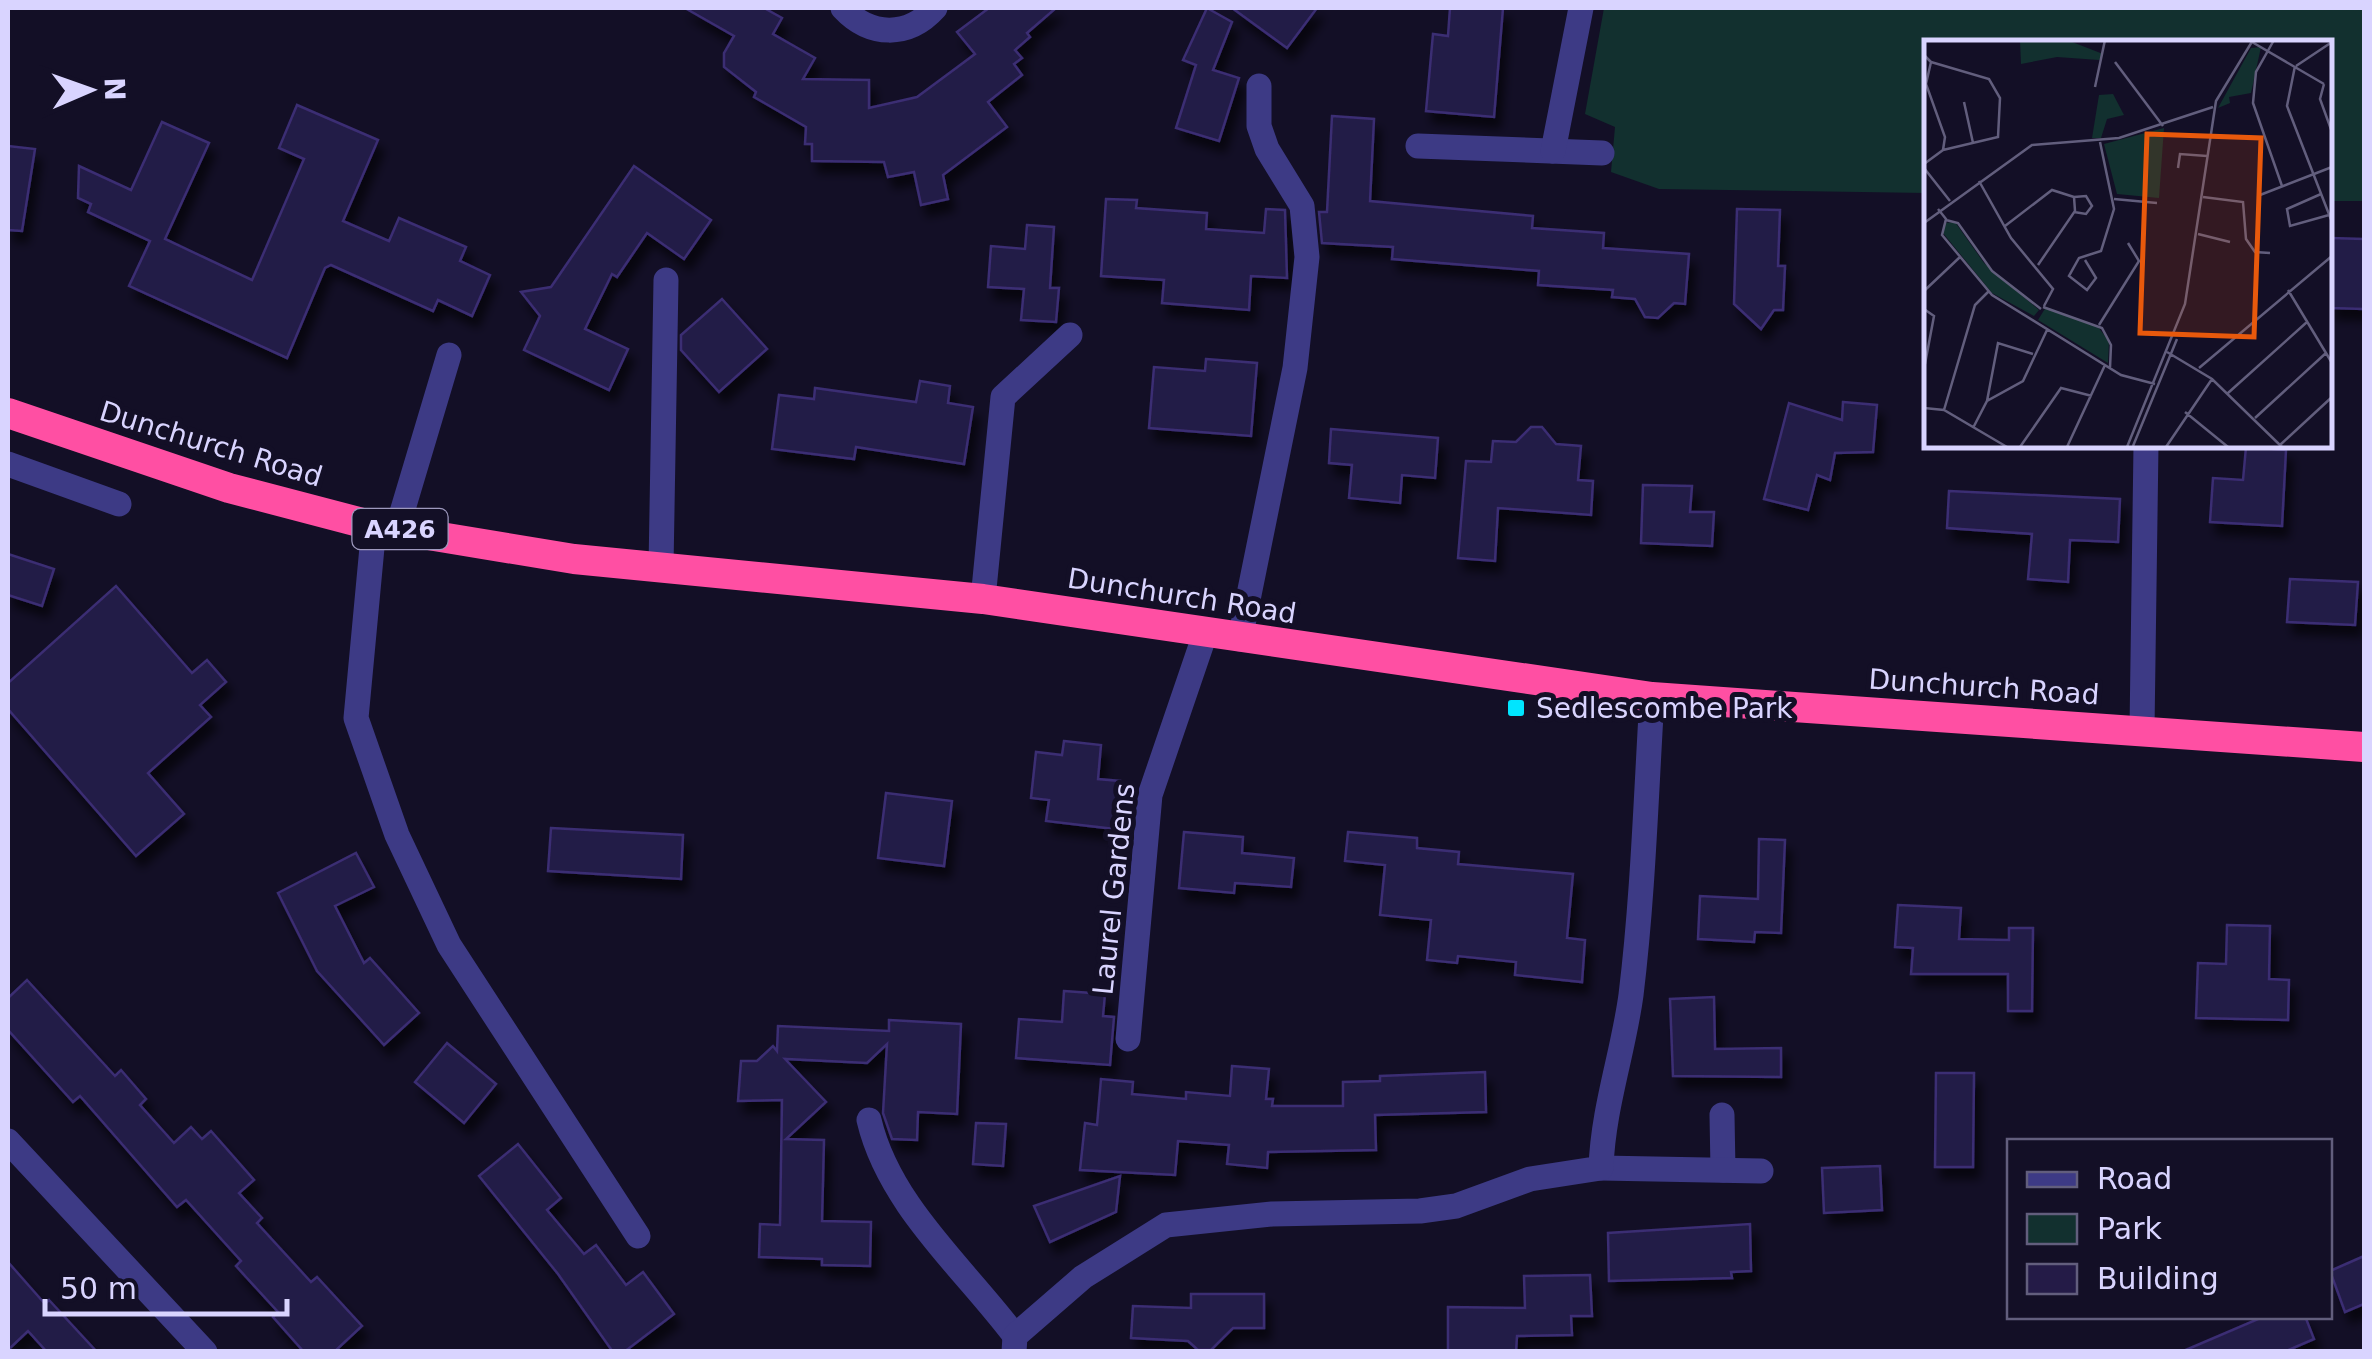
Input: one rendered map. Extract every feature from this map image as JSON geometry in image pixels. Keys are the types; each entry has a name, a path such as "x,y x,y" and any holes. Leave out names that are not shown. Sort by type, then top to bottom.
{"highway":[{"name":"Dunchurch Road","path":"8,414 229,488 386,527 574,558 982,599 1652,697 2364,747"}],"street":[{"path":"844,8 866,26 895,31 922,20 935,8"},
{"path":"1552,151 1581,8"},
{"path":"1240,638 1295,368 1306,256 1302,206 1267,149 1260,126 1258,86"},
{"path":"1418,146 1602,153"},
{"path":"661,567 666,280"},
{"path":"982,599 1003,397 1070,335"},
{"path":"449,354 386,527 356,718 396,835 450,944 638,1236"},
{"path":"2142,730 2146,448"},
{"path":"8,464 119,504"},
{"name":"Laurel Gardens","path":"1128,1039 1150,794 1205,634"},
{"path":"1601,1168 1602,1128 1626,1030 1636,957 1652,697"},
{"path":"1722,1115 1723,1170"},
{"path":"869,1120 876,1152 890,1175 930,1234 974,1282 1014,1344 1083,1277 1166,1224 1272,1214 1420,1212 1456,1206 1530,1179 1601,1168 1761,1171"},
{"path":"8,1142 205,1352"}],"green space":[{"path":"1604,8 2364,8 2364,201 2332,201 2332,40 1924,40 1924,193 1659,189 1611,172 1615,127 1585,114"}],"building":[{"path":"685,8 764,8 782,18 773,34 815,58 803,79 869,80 869,108 917,97 975,54 957,32 989,8 1056,8 1027,33 1030,37 1015,50 1022,58 1014,64 1022,75 988,102 1007,127 943,175 948,199 921,205 914,172 888,177 884,162 812,161 812,144 805,144 806,127 754,97 756,92 724,67 724,53 734,36"},
{"path":"1207,8 1232,22 1213,70 1239,78 1219,141 1176,128 1196,65 1183,60"},
{"path":"1232,8 1317,8 1287,48"},
{"path":"1450,8 1503,8 1494,117 1426,111 1433,34 1448,36"},
{"path":"297,105 378,140 343,221 389,241 399,218 466,247 460,261 490,275 472,316 438,300 433,311 331,265 325,268 287,358 129,286 150,241 88,212 91,204 78,198 79,166 131,190 162,122 209,143 165,239 252,280 304,159 279,148"},
{"path":"1332,116 1374,119 1370,201 1533,216 1532,228 1604,233 1603,248 1689,254 1685,304 1674,303 1658,318 1645,317 1635,299 1612,297 1613,290 1538,285 1539,271 1392,259 1393,247 1322,243 1319,212 1327,212"},
{"path":"8,146 35,149 22,231 8,230"},
{"path":"634,166 711,220 684,259 647,233 617,277 612,274 585,329 628,349 609,390 524,350 540,316 521,292 551,287"},
{"path":"1106,199 1137,200 1136,208 1207,213 1206,229 1264,233 1266,209 1285,210 1287,278 1251,276 1249,310 1162,303 1164,280 1101,276"},
{"path":"1737,209 1780,210 1778,266 1785,266 1783,310 1774,310 1761,329 1734,304"},
{"path":"1027,225 1054,227 1050,288 1059,288 1056,322 1021,320 1024,289 988,287 991,246 1025,249"},
{"path":"2332,238 2364,239 2364,309 2332,308"},
{"path":"722,299 767,349 719,392 681,350 681,335"},
{"path":"1206,359 1257,363 1251,436 1149,428 1154,367 1205,371"},
{"path":"920,381 950,386 948,403 973,407 964,464 856,447 854,459 772,449 779,395 814,399 815,388 916,402"},
{"path":"1843,402 1877,405 1873,452 1835,453 1830,480 1817,475 1808,510 1764,499 1789,403 1842,420"},
{"path":"1531,427 1542,427 1556,444 1581,446 1578,480 1593,481 1591,515 1498,508 1495,561 1458,558 1466,461 1491,462 1493,441 1516,442"},
{"path":"1331,429 1438,438 1435,478 1402,475 1400,503 1349,498 1352,465 1329,463"},
{"path":"2246,448 2286,450 2282,526 2210,522 2213,478 2243,480"},
{"path":"1643,485 1692,486 1690,512 1714,512 1712,546 1641,543"},
{"path":"1949,491 2120,499 2118,542 2070,540 2068,582 2028,579 2032,534 1947,528"},
{"path":"8,554 54,569 42,606 8,595"},
{"path":"2290,579 2358,582 2355,625 2287,622"},
{"path":"116,586 192,673 207,660 226,682 200,705 211,717 148,773 184,814 136,856 8,709 8,683"},
{"path":"1064,741 1101,745 1098,779 1120,781 1115,829 1046,821 1049,800 1031,798 1036,752 1062,755"},
{"path":"886,793 952,801 944,866 878,858"},
{"path":"551,828 683,835 681,879 548,871"},
{"path":"1184,832 1243,837 1242,853 1294,858 1291,887 1235,883 1234,893 1179,888"},
{"path":"1348,832 1417,838 1417,848 1459,852 1458,864 1573,874 1567,938 1585,940 1582,982 1515,975 1516,962 1458,956 1457,963 1427,960 1431,920 1380,915 1385,865 1345,861"},
{"path":"1759,839 1785,840 1781,933 1755,932 1754,942 1698,939 1700,896 1758,899"},
{"path":"356,853 374,887 335,906 364,963 370,958 419,1013 384,1045 317,971 278,893"},
{"path":"1898,905 1961,908 1959,939 2009,940 2009,928 2033,928 2032,1011 2008,1011 2008,974 1911,974 1913,948 1895,947"},
{"path":"2227,925 2270,926 2269,979 2289,980 2288,1020 2196,1018 2198,963 2226,964"},
{"path":"27,980 115,1076 121,1070 146,1099 140,1105 174,1143 191,1127 202,1139 211,1131 254,1180 239,1193 262,1218 257,1223 311,1282 317,1277 362,1326 334,1352 304,1352 273,1317 278,1312 236,1266 241,1261 186,1200 177,1207 80,1096 73,1102 8,1030 8,998"},
{"path":"1064,991 1105,994 1103,1016 1114,1017 1110,1065 1016,1058 1019,1019 1062,1022"},
{"path":"1714,997 1715,1049 1781,1048 1781,1077 1673,1076 1670,999"},
{"path":"889,1020 961,1024 957,1114 918,1112 917,1140 892,1139 883,1113 887,1044 867,1063 785,1059 826,1102 786,1139 824,1140 822,1221 871,1222 870,1266 822,1265 822,1259 759,1257 760,1224 780,1225 782,1100 738,1101 741,1061 757,1061 773,1046 777,1051 778,1026 889,1031"},
{"path":"447,1043 496,1084 464,1123 415,1082"},
{"path":"1232,1066 1269,1069 1266,1099 1273,1099 1272,1106 1343,1106 1343,1082 1380,1081 1380,1076 1485,1072 1486,1112 1375,1115 1376,1150 1268,1152 1267,1168 1227,1164 1229,1145 1178,1141 1175,1175 1080,1170 1085,1123 1097,1125 1101,1079 1133,1082 1132,1094 1186,1099 1186,1092 1230,1096"},
{"path":"1936,1073 1974,1073 1973,1167 1935,1167"},
{"path":"976,1123 1006,1124 1003,1166 973,1164"},
{"path":"518,1144 561,1198 547,1210 584,1254 596,1245 626,1285 643,1272 674,1314 624,1352 613,1352 558,1274 479,1176"},
{"path":"1880,1166 1882,1210 1824,1213 1822,1168"},
{"path":"1120,1176 1116,1212 1050,1242 1034,1206"},
{"path":"1750,1224 1751,1271 1731,1272 1732,1278 1609,1281 1608,1233"},
{"path":"2364,1256 2364,1304 2345,1312 2332,1270"},
{"path":"8,1262 45,1304 49,1300 97,1352 47,1352 28,1331 8,1350"},
{"path":"1590,1275 1592,1316 1571,1316 1572,1335 1517,1336 1516,1352 1448,1352 1448,1307 1525,1308 1524,1276"},
{"path":"1191,1294 1264,1294 1264,1328 1233,1328 1211,1350 1198,1350 1188,1341 1131,1338 1133,1306 1191,1308"},
{"path":"2258,1319 2306,1319 2314,1339 2284,1352 2181,1352"}],"place":[{"name":"Sedlescombe Park","path":"1516,708"}]}
